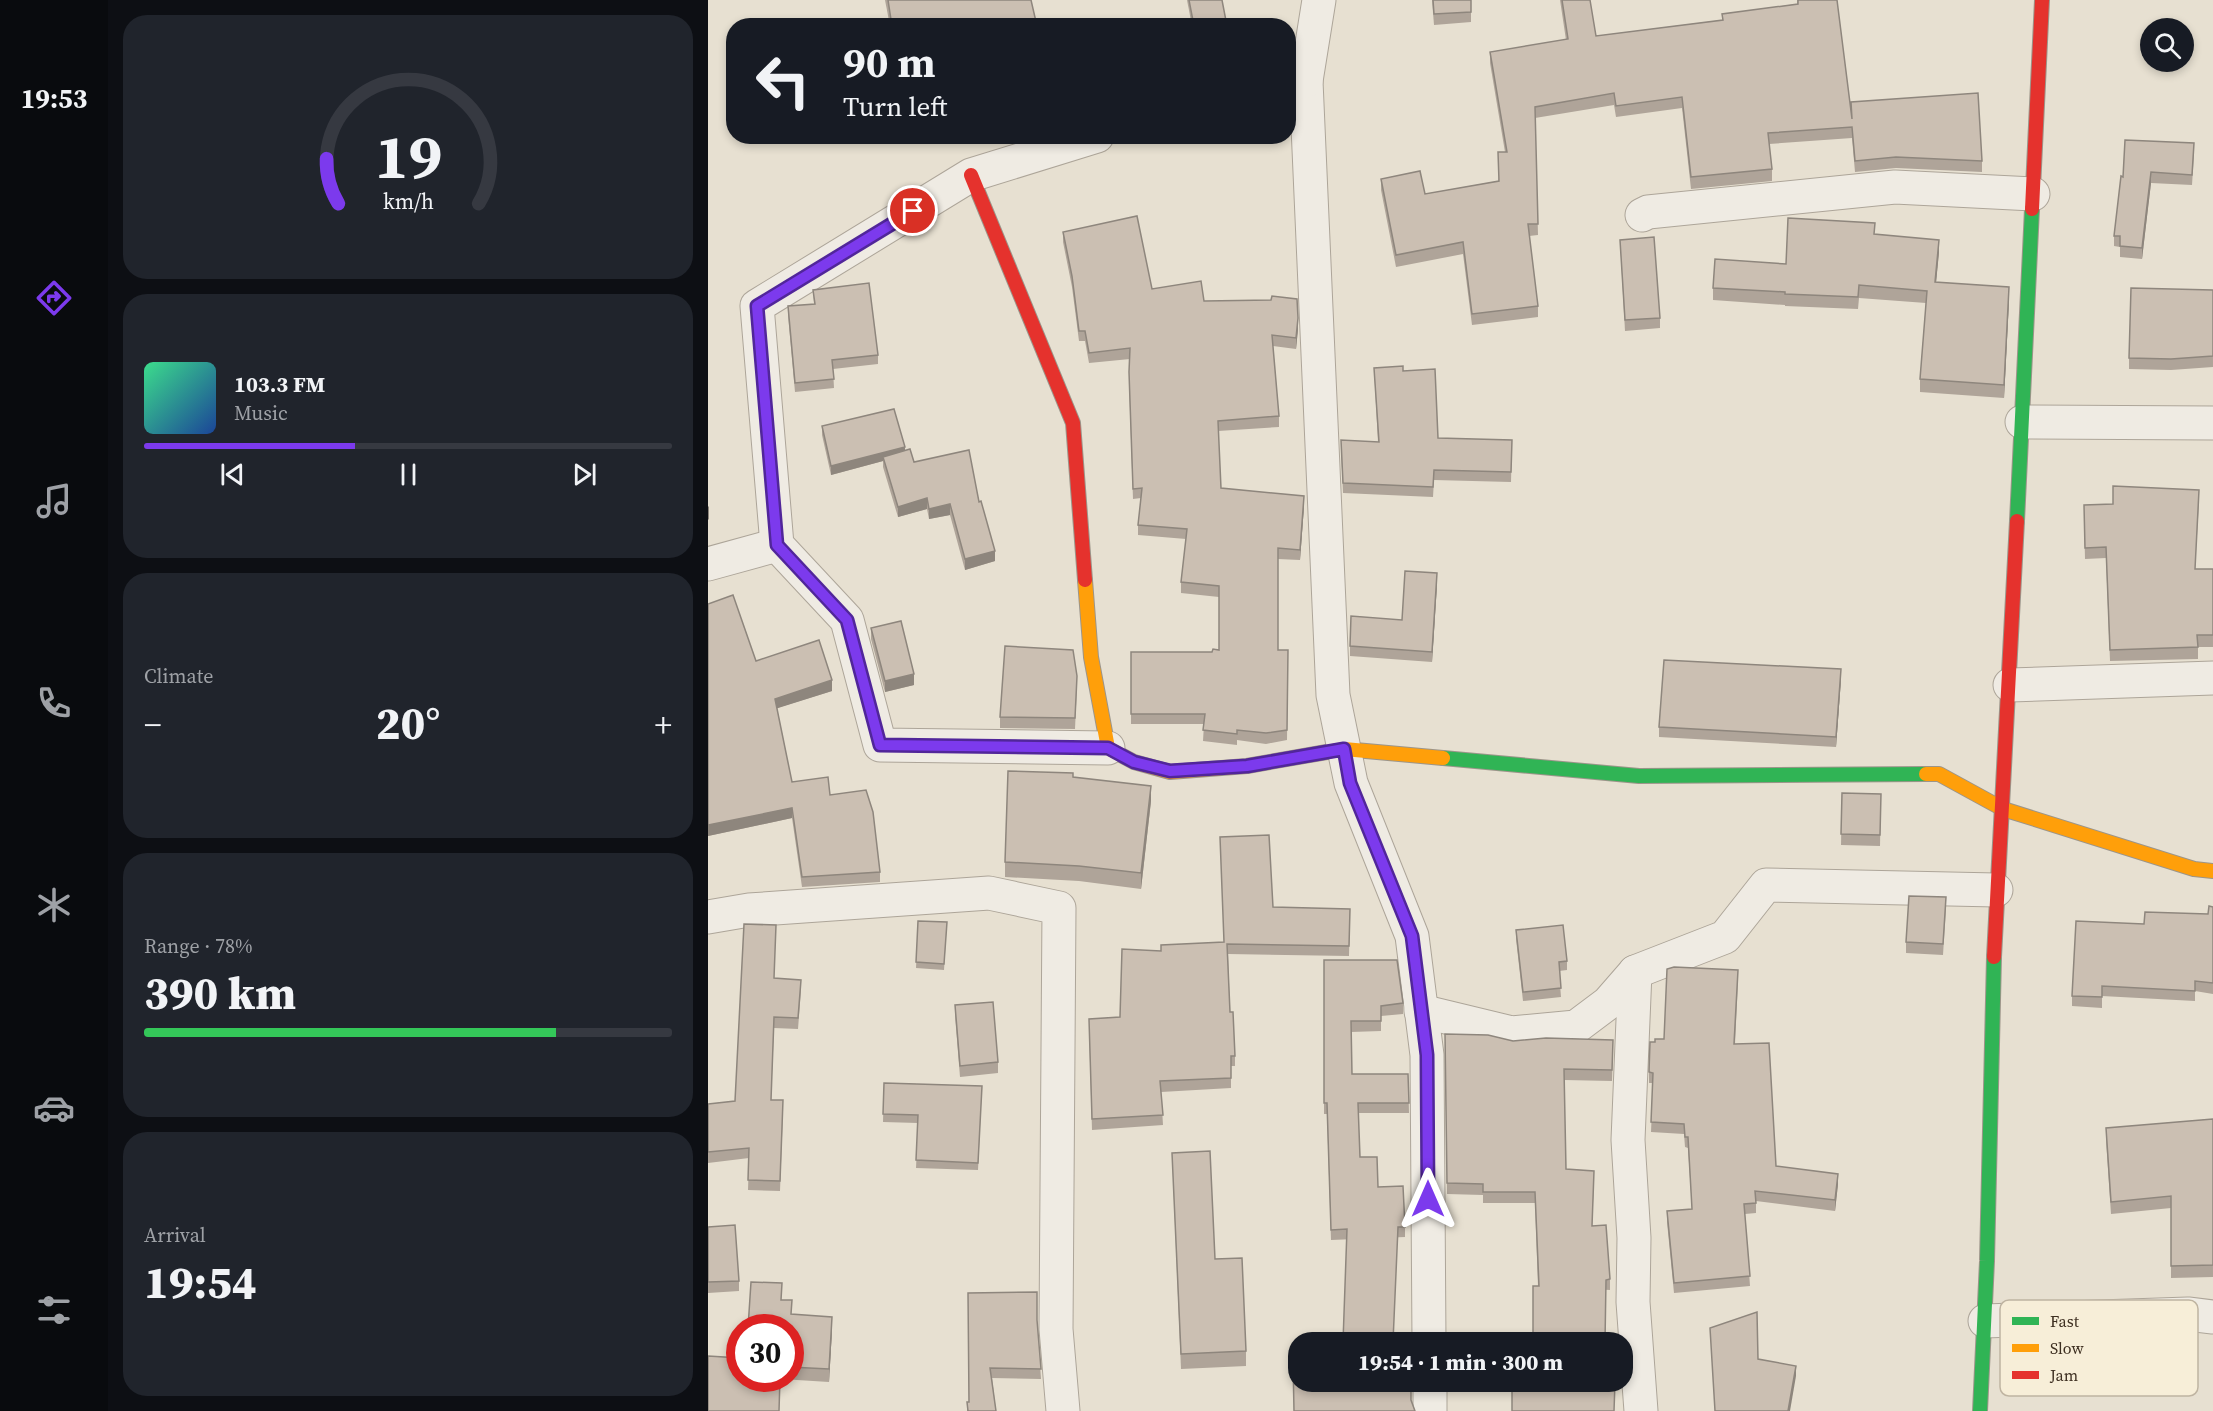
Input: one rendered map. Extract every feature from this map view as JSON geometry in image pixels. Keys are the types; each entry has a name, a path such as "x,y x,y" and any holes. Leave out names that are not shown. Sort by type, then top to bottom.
{"street":[{"path":"1319,0 1297,83 1333,695 1350,783 1412,936 1427,1055 1429,1332"},
{"path":"1980,1411 1986,1321 1996,890 2010,685 2042,0"},
{"path":"1071,144 971,175 757,306 777,545 847,620 880,745 1108,748 1134,762 1170,771 1247,766 1344,749 1638,776 1939,774 2003,809 2193,869 2213,871"},
{"path":"971,175 1073,423 1091,657 1108,748"},
{"path":"1642,215 1648,212 1895,187 2033,194"},
{"path":"2022,422 2213,423"},
{"path":"708,564 777,545"},
{"path":"2010,685 2213,678"},
{"path":"1421,1011 1512,1033 1576,1027 1608,1003 1635,972 1725,937 1766,885 1996,890"},
{"path":"708,917 749,910 989,893 1059,908 1056,1329 1063,1411"},
{"path":"1635,972 1628,1140 1634,1238 1633,1302 1641,1411"},
{"path":"2198,1315 2213,1317"},
{"path":"1986,1321 2000,1321"},
{"path":"1430,1392 1430,1411"}],"building":[{"path":"888,0 1031,0 1035,18 891,18"},
{"path":"1189,0 1222,0 1225,18 1192,18"},
{"path":"1433,0 1471,0 1471,12 1434,14"},
{"path":"1562,0 1590,0 1596,36 1723,20 1722,14 1798,4 1798,0 1837,0 1852,119 1851,102 1978,93 1982,161 1896,157 1855,161 1852,127 1768,133 1772,169 1691,177 1682,97 1616,106 1614,93 1535,107 1538,224 1528,224 1538,306 1472,314 1463,242 1396,255 1381,179 1420,171 1425,194 1499,181 1498,152 1507,152 1490,52 1568,39"},
{"path":"2125,140 2194,143 2192,175 2151,172 2142,248 2120,246 2120,236 2114,236 2121,176 2123,177"},
{"path":"1137,216 1152,289 1201,281 1204,301 1271,300 1272,296 1297,299 1296,338 1272,335 1279,416 1218,421 1221,488 1304,496 1300,550 1278,548 1278,650 1288,650 1287,730 1266,733 1237,730 1237,734 1203,730 1205,714 1131,714 1131,652 1212,652 1213,649 1219,650 1219,586 1181,582 1187,529 1138,525 1142,488 1133,489 1130,348 1089,353 1085,331 1079,331 1072,276 1063,232"},
{"path":"1788,218 1875,223 1874,234 1939,240 1935,282 2009,287 2004,385 1920,379 1927,291 1859,285 1858,297 1713,288 1715,259 1786,264"},
{"path":"1654,237 1660,318 1625,320 1620,240"},
{"path":"869,283 878,355 832,360 834,379 795,383 788,306 815,304 813,290"},
{"path":"2131,288 2213,290 2213,356 2171,359 2129,358"},
{"path":"1403,366 1403,371 1435,369 1438,438 1512,440 1511,472 1434,470 1433,487 1343,483 1341,440 1379,442 1374,368"},
{"path":"894,409 905,447 831,466 822,426"},
{"path":"910,449 914,462 969,450 979,502 981,501 995,551 965,559 950,504 929,509 927,498 898,507 883,457"},
{"path":"2113,486 2199,490 2195,569 2213,569 2213,635 2197,635 2198,647 2110,650 2106,547 2085,548 2084,505 2113,504"},
{"path":"1405,571 1437,573 1432,652 1350,646 1351,616 1402,620"},
{"path":"733,595 756,661 819,640 832,680 775,699 792,782 828,777 830,795 866,790 873,812 880,872 802,877 792,808 708,825 708,604"},
{"path":"901,621 914,674 885,681 871,628"},
{"path":"1005,646 1073,650 1077,676 1075,718 1000,717"},
{"path":"1664,660 1841,669 1836,737 1659,727"},
{"path":"1008,771 1073,773 1073,777 1151,786 1141,873 1079,866 1005,862"},
{"path":"1842,793 1881,794 1880,835 1841,834"},
{"path":"1269,835 1273,907 1350,909 1349,946 1227,944 1230,1012 1233,1012 1235,1056 1231,1056 1231,1078 1160,1081 1163,1115 1092,1119 1089,1019 1120,1017 1122,949 1161,951 1161,945 1224,942 1220,837"},
{"path":"1909,896 1946,897 1943,944 1906,942"},
{"path":"2209,906 2213,907 2213,983 2195,981 2195,991 2102,986 2102,997 2072,996 2076,921 2144,924 2145,912 2208,914"},
{"path":"918,921 947,922 944,964 916,962"},
{"path":"744,924 776,925 774,978 801,980 798,1018 774,1017 771,1100 783,1100 780,1181 748,1180 749,1148 708,1152 708,1104 735,1101"},
{"path":"1563,925 1567,961 1559,962 1561,988 1523,992 1516,930"},
{"path":"1324,960 1397,960 1403,1003 1381,1006 1381,1021 1351,1021 1352,1074 1408,1074 1409,1103 1358,1103 1360,1157 1377,1157 1378,1187 1403,1186 1405,1227 1398,1227 1393,1332 1343,1332 1347,1229 1331,1230 1327,1103 1324,1103"},
{"path":"1674,967 1738,970 1734,1044 1769,1043 1776,1166 1838,1174 1835,1200 1755,1191 1756,1203 1744,1204 1750,1276 1674,1283 1667,1211 1692,1209 1688,1137 1685,1137 1684,1124 1651,1122 1653,1073 1649,1072 1650,1042 1655,1042 1655,1039 1664,1039 1667,969"},
{"path":"993,1002 998,1062 960,1066 955,1005"},
{"path":"1445,1034 1488,1035 1513,1041 1546,1038 1613,1040 1612,1070 1564,1069 1566,1169 1594,1171 1592,1226 1606,1225 1610,1279 1606,1280 1605,1332 1533,1332 1533,1286 1539,1286 1535,1192 1483,1192 1483,1184 1447,1183"},
{"path":"884,1083 982,1086 978,1163 916,1160 918,1115 883,1114"},
{"path":"2213,1119 2213,1265 2171,1266 2171,1196 2111,1202 2106,1128"},
{"path":"1210,1151 1215,1259 1242,1258 1246,1351 1181,1354 1172,1153"},
{"path":"735,1225 739,1281 708,1282 708,1227"},
{"path":"751,1282 782,1283 781,1300 792,1300 791,1314 749,1314"},
{"path":"1037,1292 1041,1369 990,1368 996,1411 968,1411 968,1293"},
{"path":"1757,1312 1758,1359 1796,1366 1788,1411 1715,1411 1710,1328"},
{"path":"804,1315 832,1317 829,1369 804,1368"},
{"path":"708,1356 726,1357 726,1392 780,1392 779,1411 708,1411"},
{"path":"1294,1392 1411,1392 1415,1411 1294,1411"},
{"path":"1512,1392 1615,1392 1614,1411 1512,1411"}],"traffic: fast":[{"path":"2017,521 2032,209"},
{"path":"1443,758 1639,776 1926,774"},
{"path":"1980,1411 1987,1261 1994,957"}],"traffic: slow":[{"path":"1085,580 1091,657 1108,748 1134,762 1170,772 1247,766 1344,749 1443,758"},
{"path":"1926,774 1939,774 2003,809 2194,869 2213,871"}],"traffic: jam":[{"path":"2032,209 2042,0"},
{"path":"971,175 1073,423 1085,580"},
{"path":"1994,957 2017,521"}],"route":[{"path":"913,211 757,306 777,545 847,620 880,745 1108,748 1134,762 1170,771 1247,766 1344,749 1350,783 1412,936 1427,1055 1428,1199"}]}
